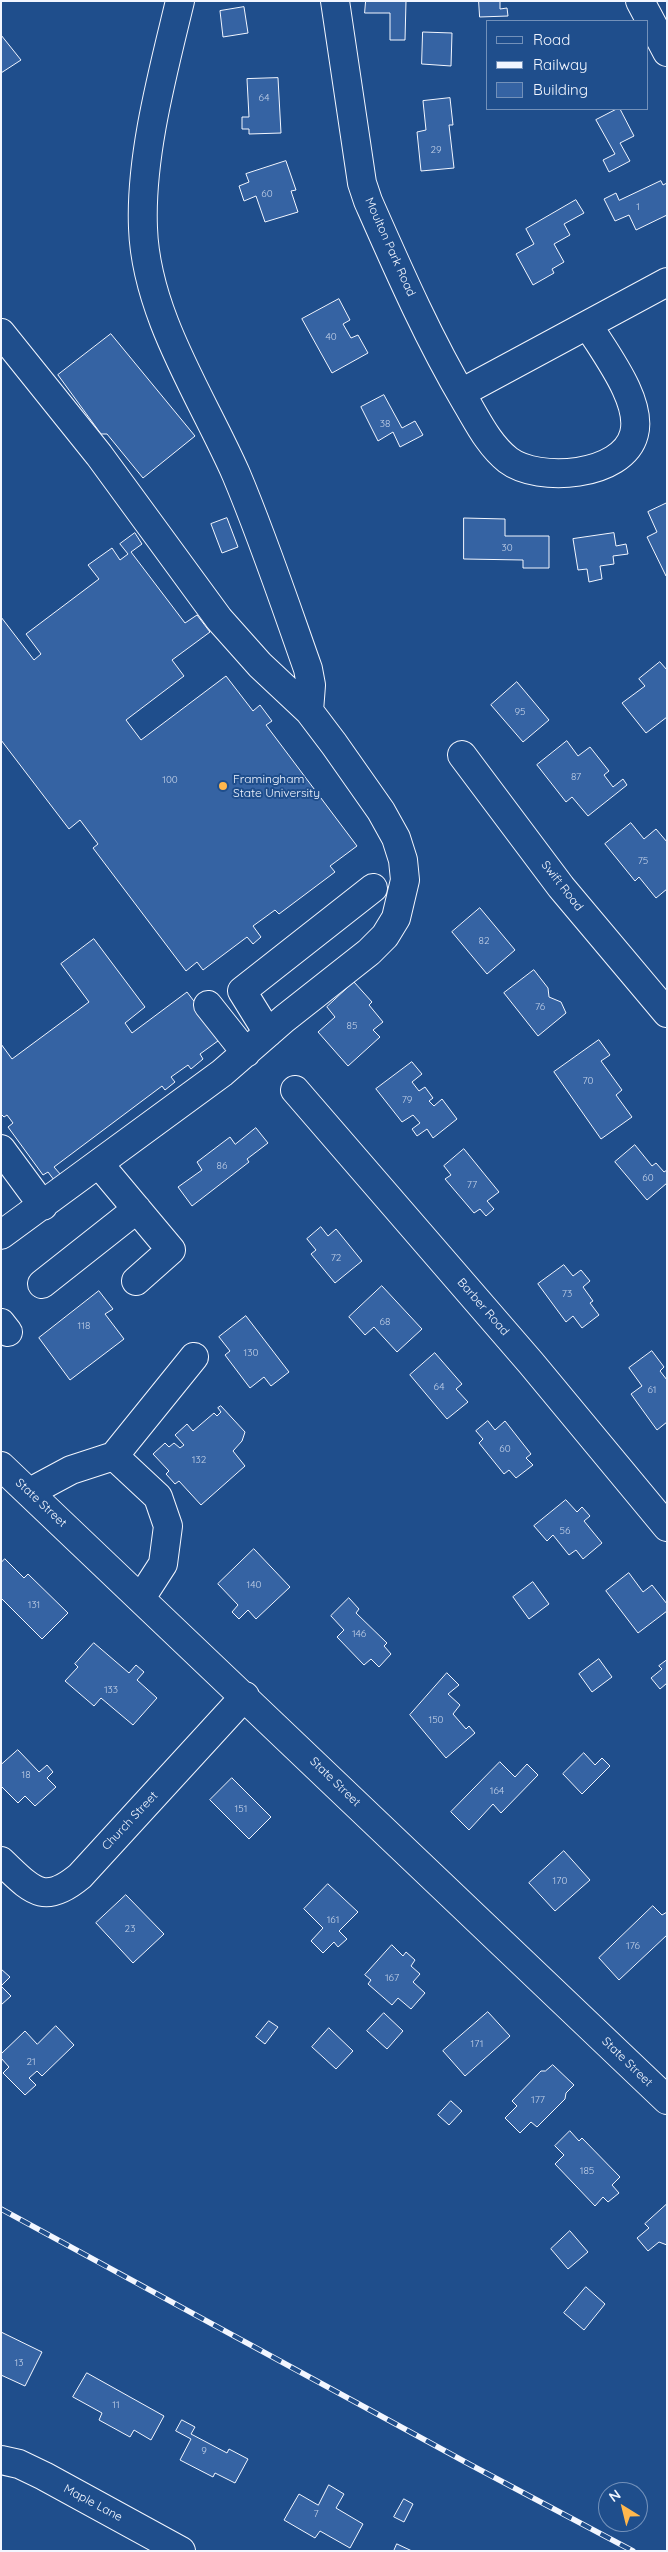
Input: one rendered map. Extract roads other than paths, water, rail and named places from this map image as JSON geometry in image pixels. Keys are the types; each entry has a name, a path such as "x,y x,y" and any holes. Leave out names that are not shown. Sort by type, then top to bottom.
{"street":[{"path":"180,1 160,86 148,162 143,228 146,257 163,318 235,473 266,552 308,669 311,685 309,711"},
{"name":"Moulton Park Road","path":"335,1 362,183 368,201 436,349 461,394 496,448 508,460 522,468 538,471 579,472 600,467 616,459 628,447 634,434 631,401 623,383 588,325"},
{"path":"640,1 667,52"},
{"path":"461,394 667,282"},
{"path":"1,333 99,456 219,619 260,664 309,711 381,811 396,838 403,860 405,880 396,918 385,936 369,952 268,1033 222,1073 1,1236"},
{"name":"Swift Road","path":"462,755 561,887 667,1013"},
{"path":"268,1033 242,991 373,888"},
{"path":"208,1005 246,1053"},
{"name":"Barber Road","path":"295,1090 531,1363 667,1527"},
{"path":"1,1149 43,1206"},
{"path":"99,1164 171,1250 136,1281"},
{"path":"42,1284 137,1209"},
{"path":"30,1492 71,1470 114,1456 194,1357"},
{"path":"114,1456 158,1497 168,1526 163,1564 141,1598"},
{"name":"State Street","path":"1,1466 245,1696 667,2100"},
{"name":"Church Street","path":"1,1861 36,1890 50,1894 65,1889 80,1876 245,1696"},
{"name":"Maple Lane","path":"1,2460 19,2464 44,2476 181,2551"}],"railway":[{"path":"1,2209 469,2464 633,2551"}],"place":[{"name":"Framingham State University","path":"223,786"}]}
